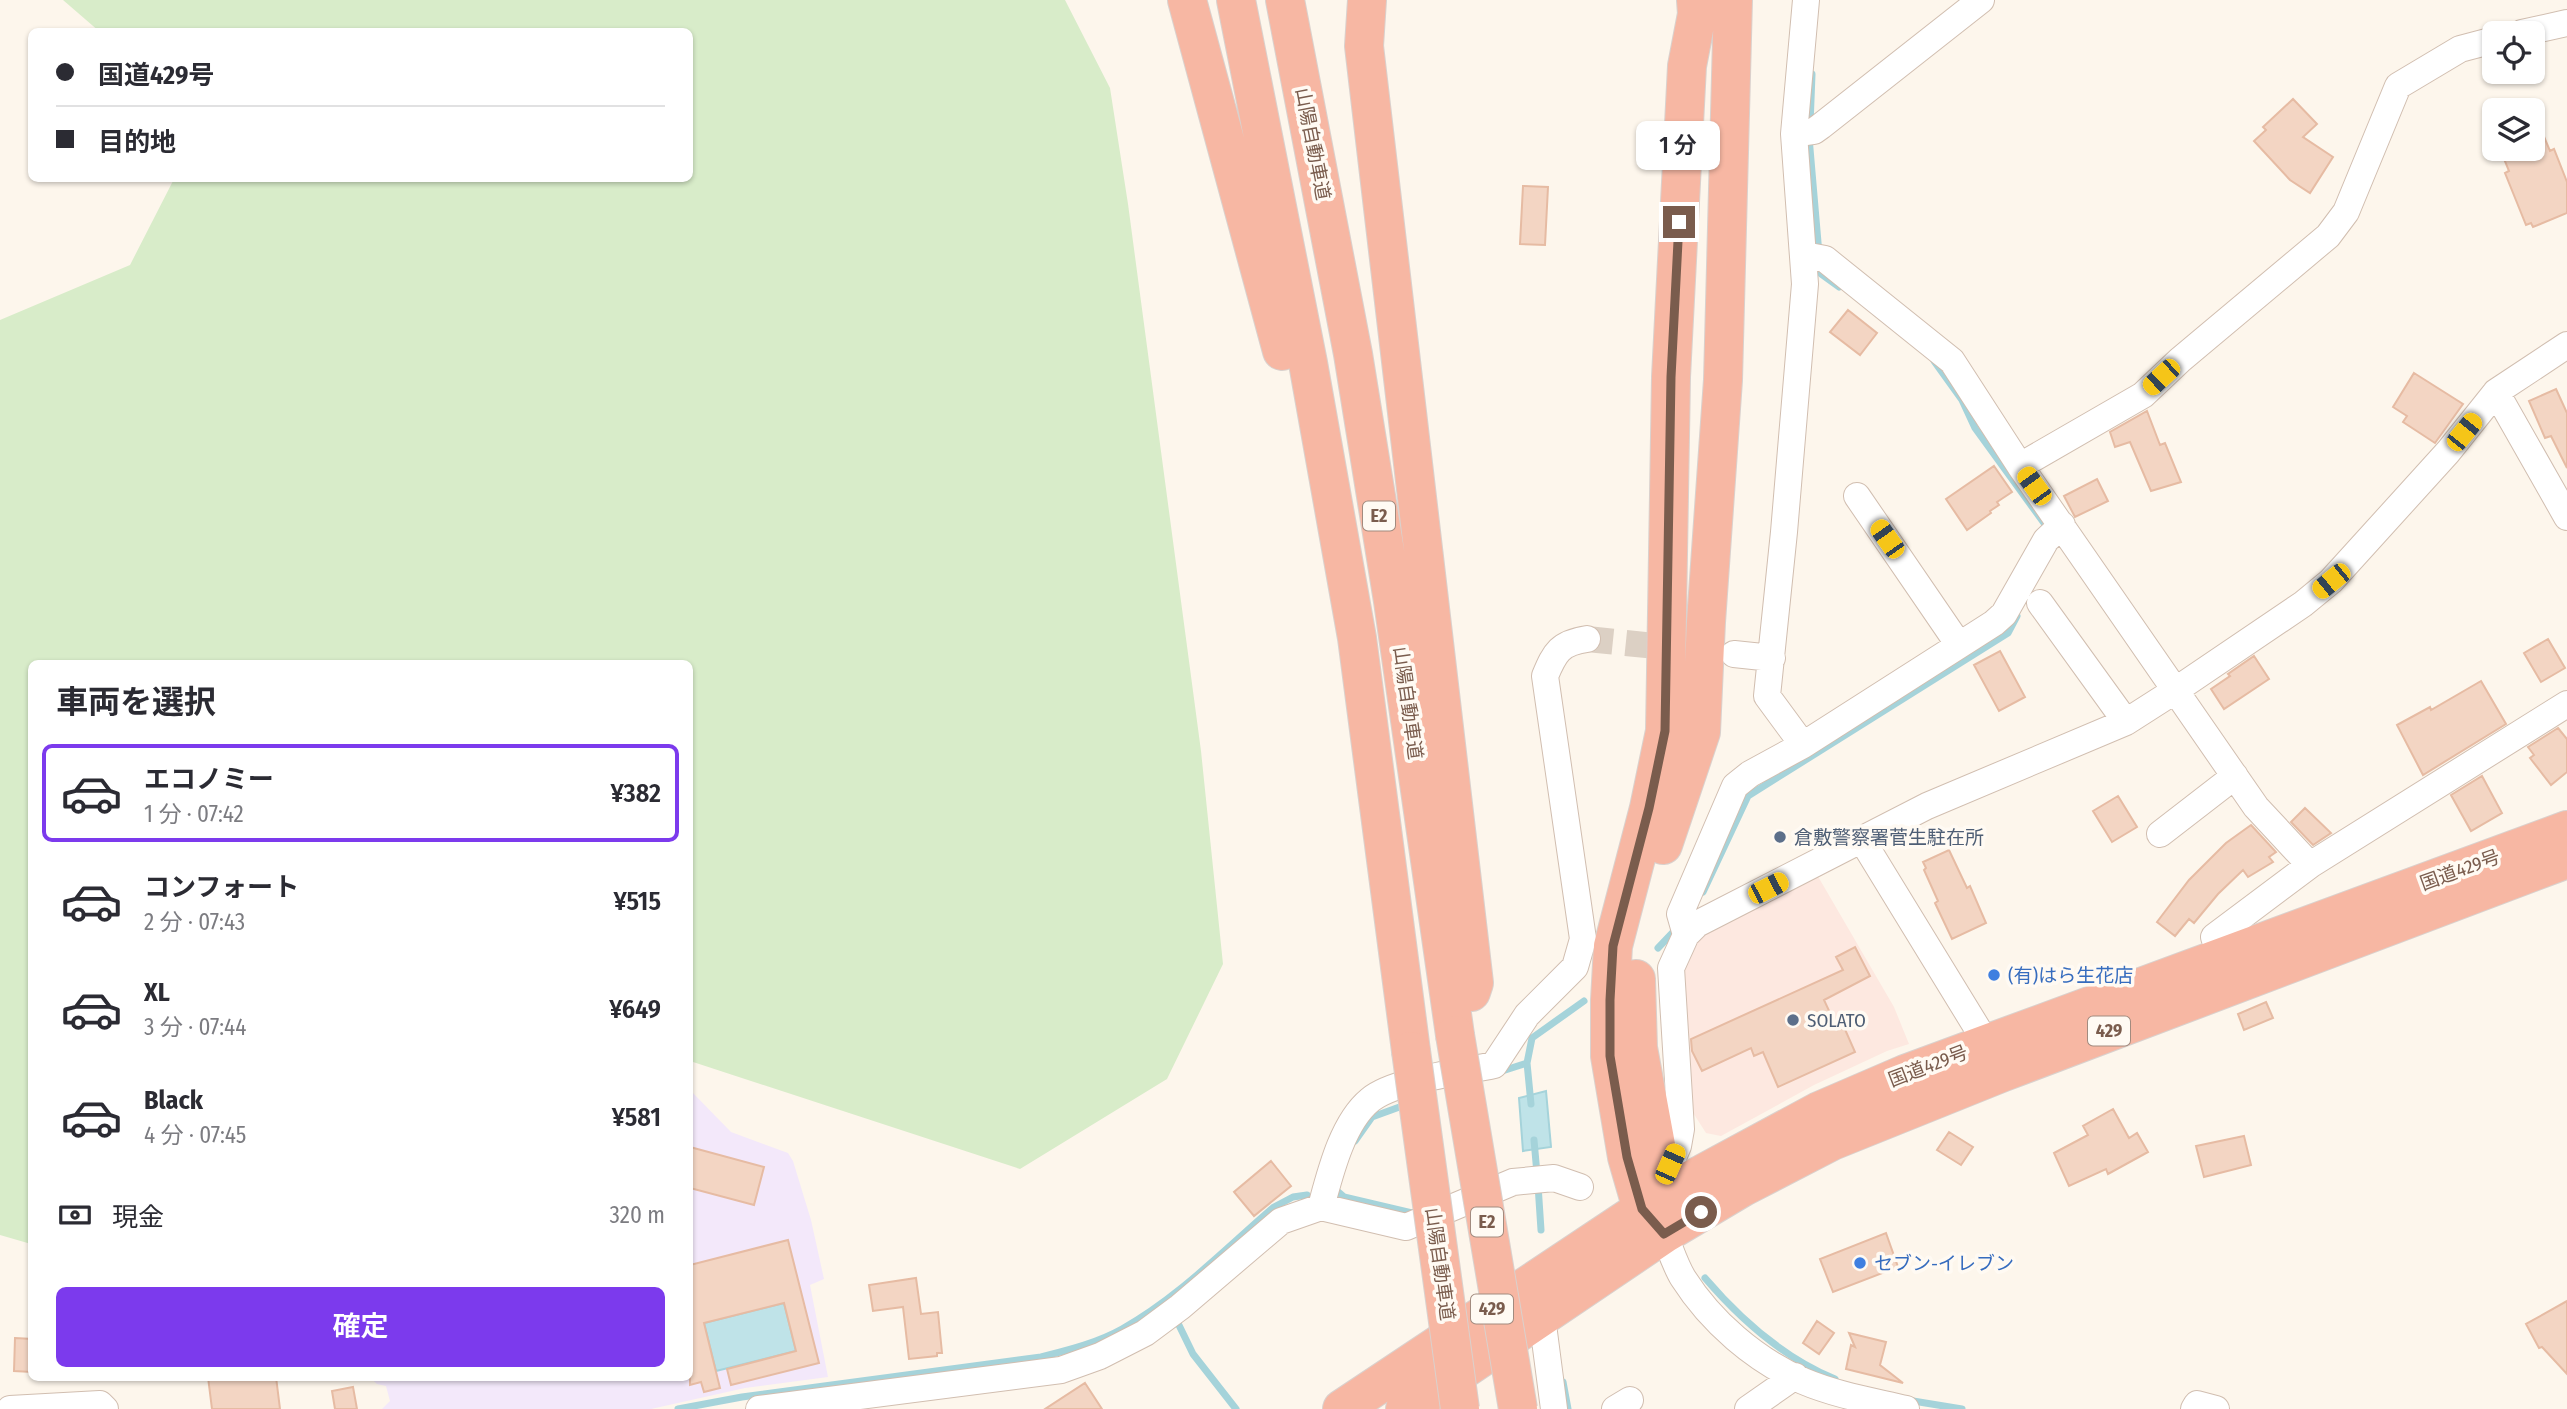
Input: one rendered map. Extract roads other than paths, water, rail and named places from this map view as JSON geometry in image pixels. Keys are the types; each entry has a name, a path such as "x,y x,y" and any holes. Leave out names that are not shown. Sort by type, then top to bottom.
{"highway":[{"path":"1187,0 1357,638"},
{"name":"山陽自動車道","path":"1236,0 1306,350 1357,638 1460,1409"},
{"name":"山陽自動車道","path":"1285,0 1357,381 1394,601 1455,1035 1518,1409"},
{"path":"1367,0 1365,59 1474,983 1455,1035"},
{"path":"1669,0 1687,66"},
{"path":"1658,1205 1627,1157 1610,1056 1610,1000 1613,946 1649,808 1665,731 1671,377 1687,66 1697,14 1696,0"},
{"path":"1658,1205 1638,1048 1635,998 1638,940 1646,893 1700,732 1723,380 1733,0"},
{"name":"国道429号","path":"1405,1409 1542,1317 1658,1205 1743,1187 1832,1141 2001,1073 2227,971 2567,830"},
{"name":"国道429号","path":"1342,1409 1658,1205 1819,1111 1905,1074 1987,1044 2227,971 2567,859"}],"street":[{"path":"1803,745 1767,696 1804,297 1815,257 1803,133 1806,0"},
{"path":"1803,133 1981,0"},
{"path":"2545,28 2567,23"},
{"path":"2020,466 2143,395 2180,360 2328,236 2346,212 2398,86 2459,49 2482,43"},
{"path":"1815,257 1952,361 2020,466 2054,532 2176,690 2256,807 2310,865"},
{"path":"1684,928 1697,924 1927,806 2126,722 2176,690 2303,604 2331,581 2448,452 2496,392 2567,345"},
{"path":"2496,392 2567,517"},
{"path":"1857,496 1959,645"},
{"path":"1906,1409 1849,1396 1795,1376 1752,1353 1717,1321 1682,1277 1658,1205 1681,1129 1671,968 1684,928 1680,914 1697,869 1735,786 1994,623 2004,614 2054,532"},
{"path":"2040,603 2126,722"},
{"path":"1321,1207 1331,1170 1352,1122 1370,1100 1390,1088 1494,1065 1527,1015 1575,967 1583,939 1545,676 1553,655 1569,642 1587,639"},
{"path":"1734,654 1772,658"},
{"path":"2227,971 2214,937 2310,865 2567,704"},
{"path":"2160,834 2235,776"},
{"path":"1862,840 1987,1044"},
{"path":"759,1409 1061,1370 1145,1333 1180,1307 1281,1221 1321,1207 1406,1227 1513,1182 1554,1178 1580,1187"},
{"path":"1542,1317 1554,1409"},
{"path":"1748,1409 1795,1376"},
{"path":"10,1409 100,1404 105,1409"},
{"path":"2194,1409 2197,1404 2216,1409"}],"water":[{"path":"1546,1091 1551,1147 1523,1151 1519,1098"},
{"path":"784,1303 796,1351 716,1371 704,1323"}],"waterway":[{"path":"1810,125 1812,74"},
{"path":"1809,137 1819,254"},
{"path":"1821,266 1821,274 1839,287"},
{"path":"1934,361 1962,400 1975,428 2049,530"},
{"path":"1703,892 1748,796 2008,633 2017,616"},
{"path":"1658,948 1678,927"},
{"path":"1499,1072 1527,1063 1532,1038 1584,1001"},
{"path":"1527,1063 1531,1104"},
{"path":"1355,1141 1372,1117 1405,1105"},
{"path":"1534,1140 1537,1174"},
{"path":"1538,1185 1541,1230"},
{"path":"1337,1191 1344,1197 1412,1213"},
{"path":"678,1409 742,1397 1041,1357 1093,1342 1122,1329 1163,1302 1274,1207 1293,1197 1307,1195"},
{"path":"1705,1278 1733,1309 1764,1336 1798,1360 1835,1379"},
{"path":"1176,1319 1193,1354 1236,1409"},
{"path":"1563,1382 1568,1409"},
{"path":"1907,1400 1962,1409"}],"tunnel":[{"path":"1587,639 1684,649"}],"place":[{"name":"倉敷警察署菅生駐在所","path":"1780,837"},
{"name":"(有)はら生花店","path":"1994,975"},
{"name":"SOLATO","path":"1793,1020"},
{"name":"セブン-イレブン","path":"1860,1263"}]}
